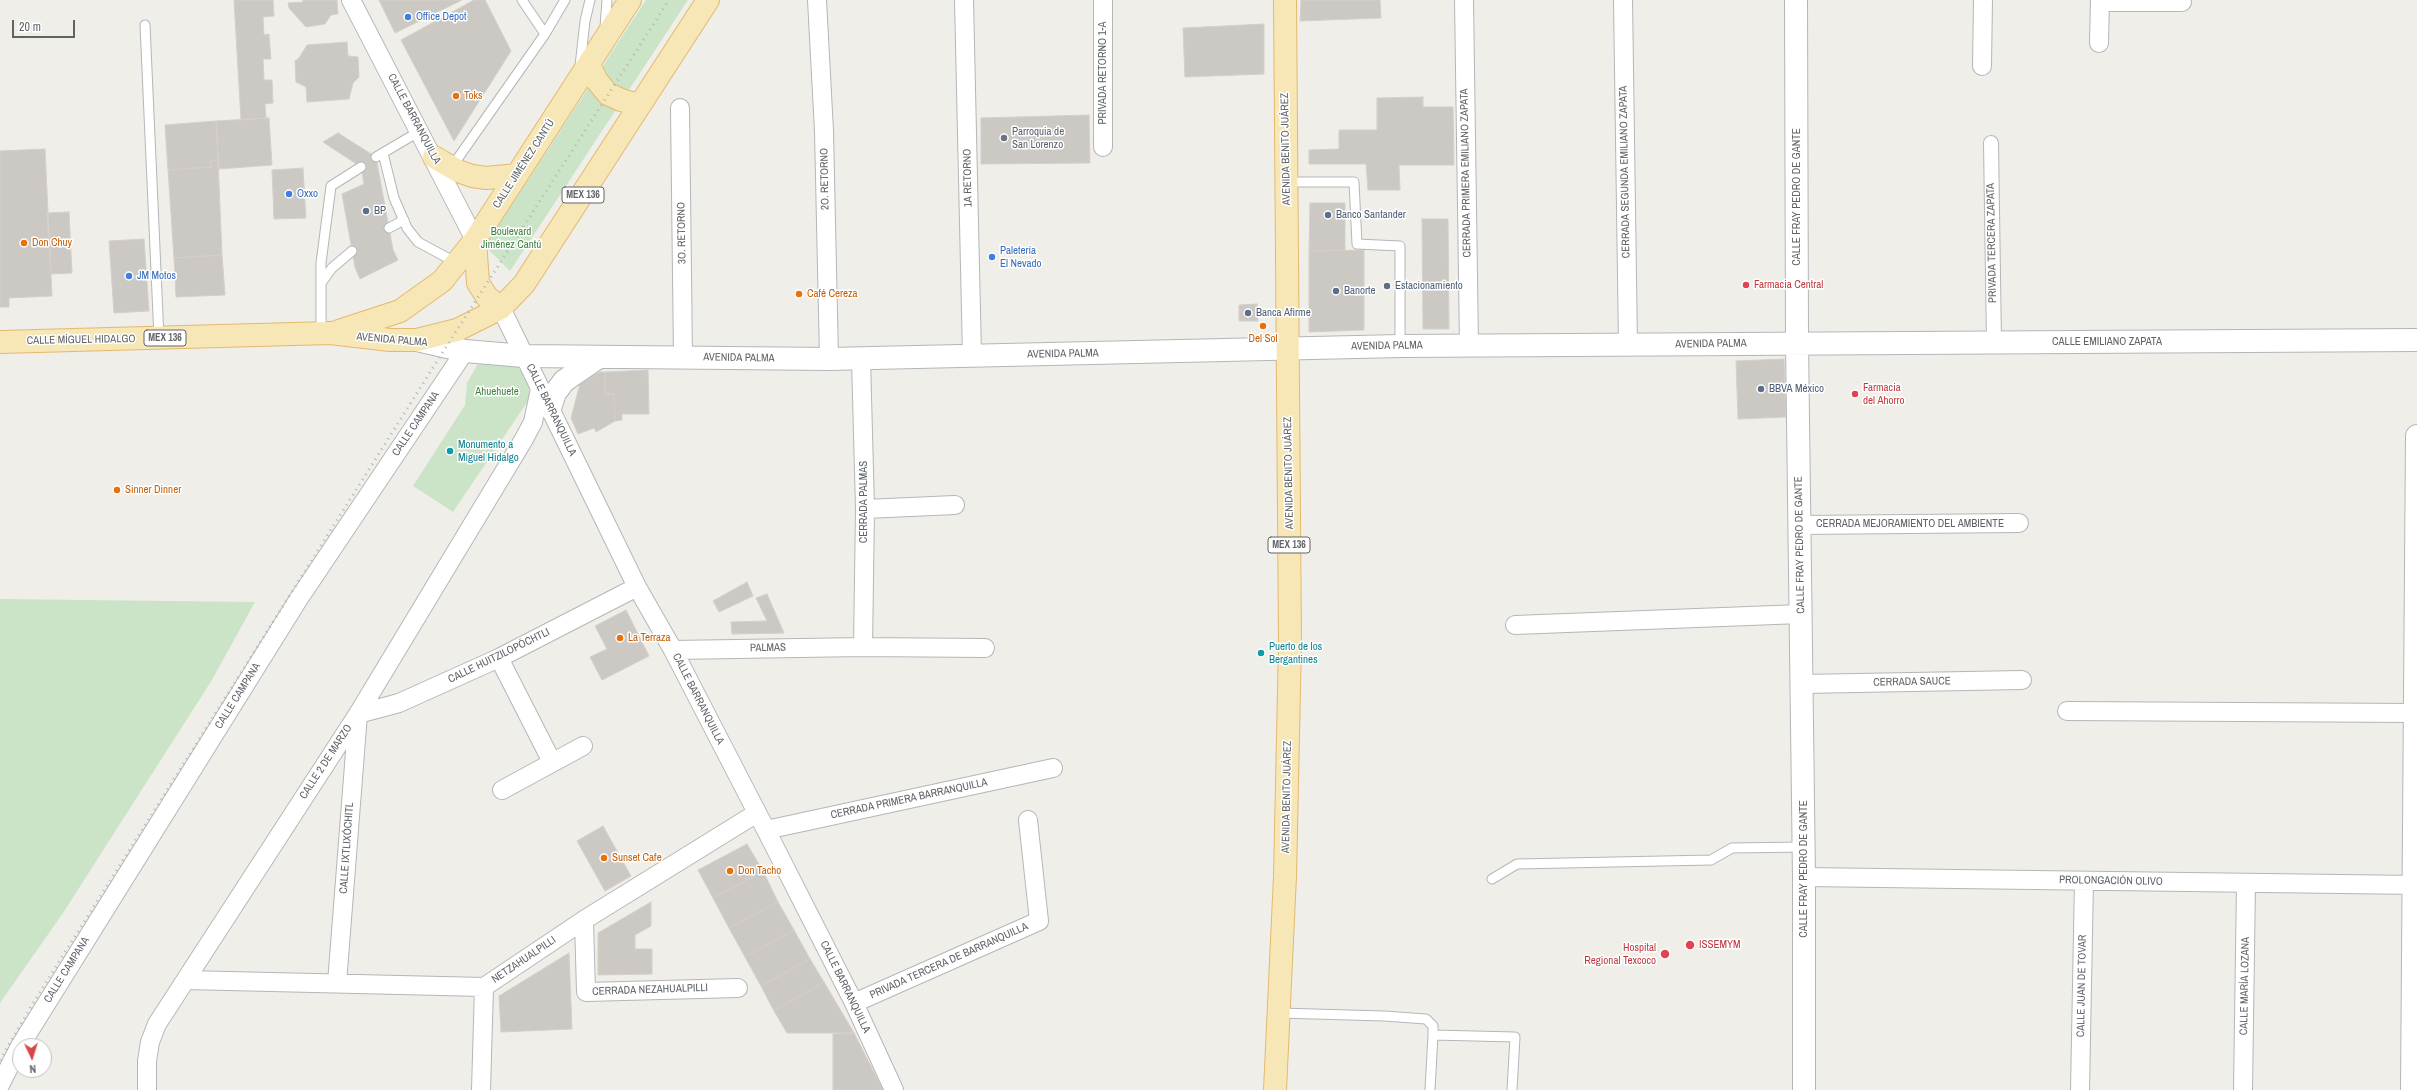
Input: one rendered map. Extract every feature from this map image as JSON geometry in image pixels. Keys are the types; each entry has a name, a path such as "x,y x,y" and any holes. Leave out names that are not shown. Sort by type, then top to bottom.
{"main road":[{"name":"MEX 136","path":"417,340 457,330 501,308 524,284 578,203 639,105 708,0"},
{"name":"AVENIDA BENITO JUÁREZ","path":"1275,1090 1285,876 1290,642 1285,0"},
{"name":"CALLE FRAY PEDRO DE GANTE","path":"1796,0 1797,343 1804,847 1804,1090"},
{"name":"CALLE JIMÉNEZ CANTÚ","path":"326,334 400,311 442,281 475,240 584,73 603,42 622,2"},
{"path":"584,73 597,81 608,94 620,100 639,105"},
{"path":"442,163 472,176 486,178 517,175"},
{"path":"475,240 478,283 487,297 501,308"},
{"name":"AVENIDA PALMA","path":"326,334 390,340 417,340 465,351 524,356 829,359 1400,346 1797,343"},
{"name":"CALLE MÍGUEL HIDALGO","path":"0,342 326,334"},
{"name":"CALLE EMILIANO ZAPATA","path":"1797,343 2417,340"},
{"path":"550,408 555,393 564,381 599,357"},
{"path":"2412,1090 2416,885 2414,713 2417,436"}],"street":[{"name":"CALLE BARRANQUILLA","path":"352,0 420,130 442,163 475,240"},
{"name":"2O. RETORNO","path":"817,0 824,131 829,359"},
{"name":"1A RETORNO","path":"964,0 972,356"},
{"name":"PRIVADA RETORNO 1-A","path":"1103,0 1103,147"},
{"name":"CERRADA PRIMERA EMILIANO ZAPATA","path":"1464,0 1469,345"},
{"name":"CERRADA SEGUNDA EMILIANO ZAPATA","path":"1623,0 1628,345"},
{"path":"1982,66 1983,0"},
{"path":"2099,43 2100,1 2182,2"},
{"name":"3O. RETORNO","path":"680,108 683,357"},
{"name":"PRIVADA TERCERA ZAPATA","path":"1991,143 1994,342"},
{"name":"CALLE BARRANQUILLA","path":"501,308 637,587 673,650 766,830 854,1003 894,1090"},
{"name":"CALLE CAMPANA","path":"25,1038 298,600 465,351"},
{"name":"CERRADA PALMAS","path":"861,358 865,509 862,647"},
{"name":"CALLE 2 DE MARZO","path":"147,1090 147,1061 150,1042 157,1024 358,714 524,439 533,422 540,389"},
{"path":"524,439 542,430 553,429 561,432"},
{"path":"865,509 955,505"},
{"name":"CERRADA MEJORAMIENTO DEL AMBIENTE","path":"1800,525 2019,523"},
{"name":"CALLE HUITZILOPÓCHTLI","path":"358,714 399,703 499,658 637,587"},
{"path":"1515,625 1801,614"},
{"name":"PALMAS","path":"673,650 862,647 985,648"},
{"path":"499,658 552,762"},
{"name":"CERRADA SAUCE","path":"1802,684 2022,680"},
{"path":"2067,711 2414,713"},
{"name":"CALLE IXTLIXÓCHITL","path":"337,983 358,714"},
{"path":"502,790 583,746"},
{"name":"CERRADA PRIMERA BARRANQUILLA","path":"766,830 1053,768"},
{"name":"NETZAHUALPILLI","path":"186,980 484,987 584,920 757,813"},
{"name":"PRIVADA TERCERA DE BARRANQUILLA","path":"854,1003 1039,921 1028,820"},
{"name":"PROLONGACIÓN OLIVO","path":"1804,877 2416,885"},
{"name":"CALLE JUAN DE TOVAR","path":"2080,1090 2084,881"},
{"name":"CALLE MARÍA LOZANA","path":"2243,1090 2246,883"},
{"name":"CERRADA NEZAHUALPILLI","path":"584,920 586,992 738,988"},
{"path":"482,1090 484,987"},
{"name":"CALLE CAMPANA","path":"0,1085 12,1062"}],"lane":[{"path":"522,0 545,34"},
{"path":"442,163 545,34 565,0"},
{"path":"584,73 585,21 590,0"},
{"path":"144,25 159,338"},
{"path":"420,130 380,155 394,198 404,220 418,242 457,263"},
{"path":"326,334 321,283 326,213 331,186 361,167"},
{"path":"1286,182 1354,182 1357,244 1400,246 1400,346"},
{"path":"389,228 404,220"},
{"path":"321,283 332,268 352,251"},
{"path":"1492,879 1517,864 1711,860 1732,848 1804,847"},
{"path":"1278,1013 1384,1016 1426,1019 1432,1026 1433,1035 1430,1090"},
{"path":"1433,1035 1515,1037 1512,1090"}],"green space":[{"name":"Boulevard Jiménez Cantú","path":"646,0 688,0 510,271 485,246"},
{"name":"Ahuehuete","path":"500,359 517,366 528,381 530,398 453,512 413,486 465,405 467,383 477,365"},
{"path":"0,599 255,602 212,680 63,913 0,1003"}],"building":[{"path":"234,0 273,0 274,16 263,17 264,35 269,34 271,59 263,59 264,80 272,80 273,103 265,104 266,118 241,120"},
{"path":"303,0 337,0 338,14 331,15 325,24 306,27 289,8 288,3 303,2"},
{"name":"Office Depot","path":"379,0 462,0 395,33"},
{"name":"Toks","path":"474,0 485,0 511,51 454,141 401,40"},
{"path":"1301,0 1380,0 1381,18 1300,21"},
{"path":"1264,24 1264,74 1185,77 1183,28"},
{"path":"347,42 348,56 358,57 359,77 353,83 349,99 307,102 306,87 296,82 295,61 299,58 307,45"},
{"path":"1423,97 1423,107 1453,107 1454,165 1399,165 1400,190 1368,190 1366,164 1309,164 1309,150 1339,149 1339,130 1377,130 1377,98"},
{"path":"1089,115 1090,163 981,164 981,118"},
{"path":"269,118 272,165 219,169 216,121"},
{"path":"216,121 218,160 211,161 211,167 168,170 165,125"},
{"name":"BP","path":"338,133 376,157 393,250 398,260 360,279 355,267 342,194 364,184 361,167 323,142"},
{"name":"Don Chuy","path":"45,149 52,296 9,298 9,307 0,307 0,151"},
{"path":"218,160 222,255 174,258 168,170 211,167 211,161"},
{"name":"Oxxo","path":"303,168 306,218 274,219 272,170"},
{"name":"Banco Santander","path":"1310,203 1345,203 1345,250 1309,251"},
{"path":"69,212 72,273 51,274 47,213"},
{"path":"1422,219 1448,219 1449,329 1423,329"},
{"name":"JM Motos","path":"144,239 149,311 114,313 109,241"},
{"name":"Banorte","path":"1364,250 1364,330 1309,332 1309,251"},
{"path":"222,255 225,295 176,297 174,258"},
{"name":"Banca Afirme","path":"1257,304 1258,321 1239,321 1239,305"},
{"name":"BBVA México","path":"1784,359 1786,417 1738,419 1736,361"},
{"path":"648,370 649,414 622,414 622,420 615,421 614,394 605,394 605,372"},
{"path":"600,372 605,372 605,394 614,394 615,421 596,432 594,428 578,434 571,418 580,384"},
{"path":"747,582 753,596 719,612 713,601"},
{"path":"767,594 784,633 732,634 731,622 767,621 756,598"},
{"name":"La Terraza","path":"626,610 649,656 602,680 590,657 607,649 595,626"},
{"name":"Sunset Cafe","path":"603,826 631,876 605,891 577,841"},
{"name":"Don Tacho","path":"747,844 763,871 713,898 698,870"},
{"path":"763,871 778,902 729,928 713,898"},
{"path":"651,902 651,926 635,935 635,949 652,949 652,974 598,975 598,933"},
{"path":"778,902 794,930 745,957 729,928"},
{"path":"794,930 810,959 761,986 745,957"},
{"path":"569,953 572,1029 501,1032 499,996"},
{"path":"810,959 824,982 774,1011 761,986"},
{"path":"824,982 854,1033 787,1033 774,1011"},
{"path":"854,1033 883,1090 833,1090 833,1034"}],"railway":[{"path":"0,1060 35,1000 446,347 669,0"}],"place":[{"name":"Office Depot","path":"408,17"},
{"name":"Toks","path":"456,96"},
{"name":"Parroquia de San Lorenzo","path":"1004,138"},
{"name":"Oxxo","path":"289,194"},
{"name":"BP","path":"366,211"},
{"name":"Banco Santander","path":"1328,215"},
{"name":"Don Chuy","path":"24,243"},
{"name":"Paletería El Nevado","path":"992,257"},
{"name":"JM Motos","path":"129,276"},
{"name":"Farmacia Central","path":"1746,285"},
{"name":"Estacionamiento","path":"1387,286"},
{"name":"Banorte","path":"1336,291"},
{"name":"Café Cereza","path":"799,294"},
{"name":"Banca Afirme","path":"1248,313"},
{"name":"Del Sol","path":"1263,326"},
{"name":"BBVA México","path":"1761,389"},
{"name":"Farmacia del Ahorro","path":"1855,394"},
{"name":"Monumento a Miguel Hidalgo","path":"450,451"},
{"name":"Sinner Dinner","path":"117,490"},
{"name":"La Terraza","path":"620,638"},
{"name":"Puerto de los Bergantines","path":"1261,653"},
{"name":"Sunset Cafe","path":"604,858"},
{"name":"Don Tacho","path":"730,871"},
{"name":"ISSEMYM","path":"1690,945"},
{"name":"Hospital Regional Texcoco","path":"1665,954"}]}
